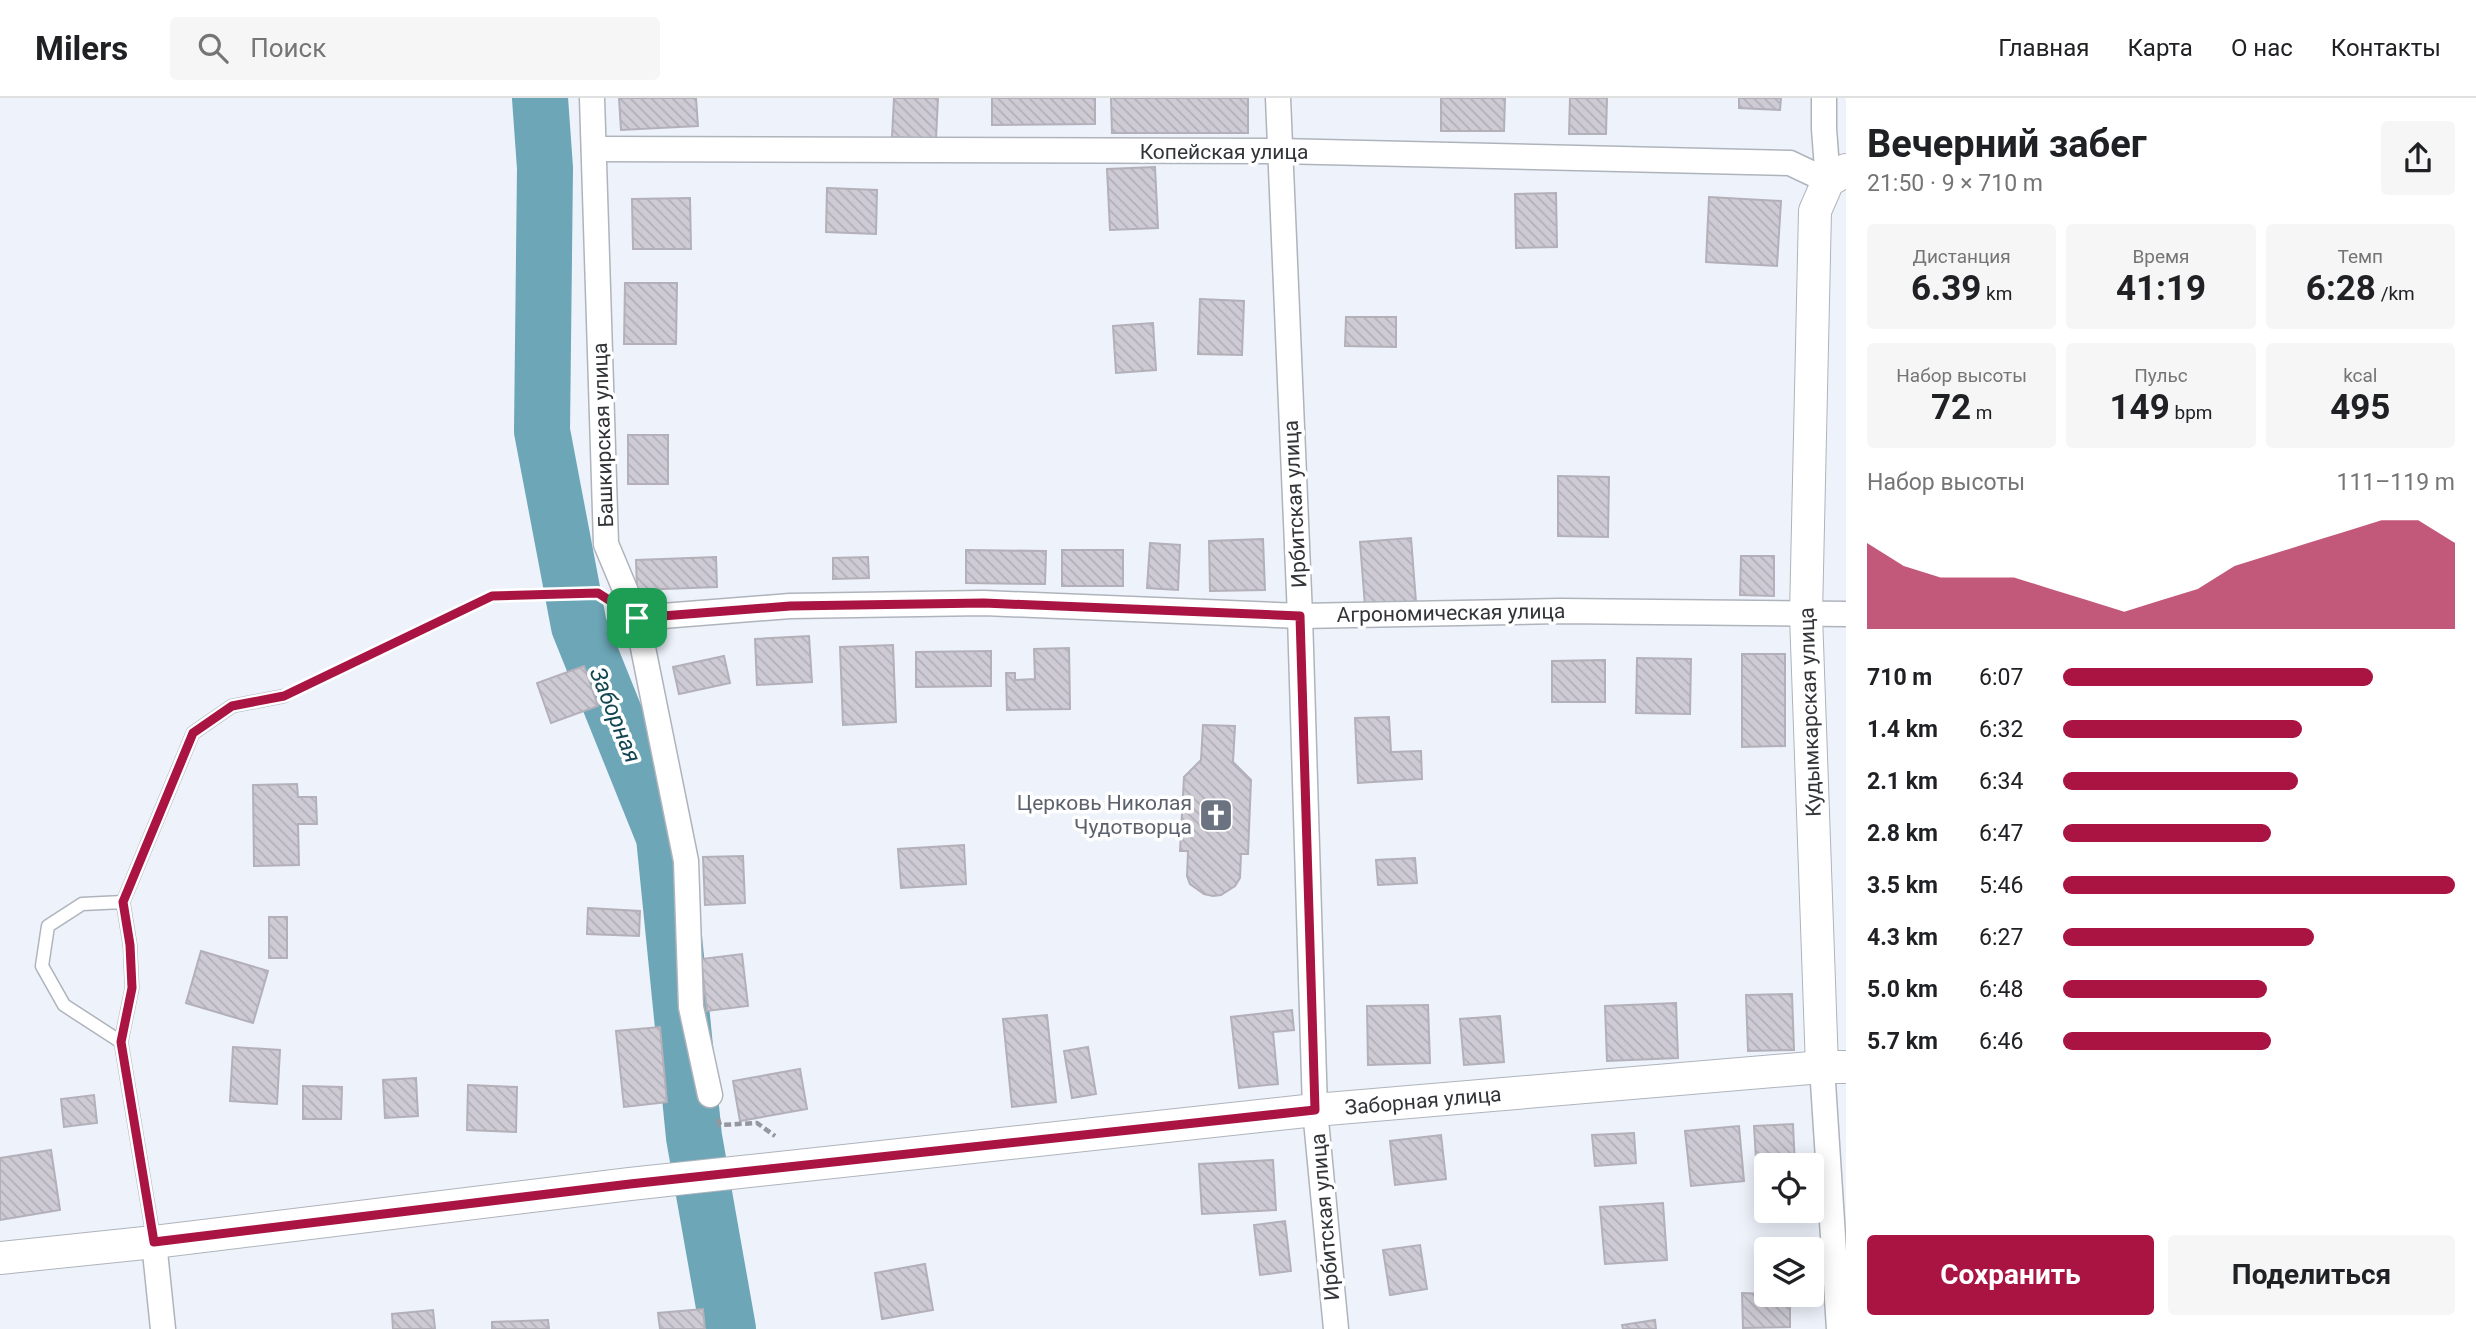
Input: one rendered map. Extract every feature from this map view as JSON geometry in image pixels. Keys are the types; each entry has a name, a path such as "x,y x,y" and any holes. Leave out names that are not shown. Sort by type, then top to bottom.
{"street":[{"name":"Башкирская улица","path":"592,98 606,544 637,618 685,861 691,1007 710,1095"},
{"name":"Ирбитская улица","path":"1278,98 1300,616 1315,1110 1336,1329"},
{"name":"Кудымкарская улица","path":"1824,98 1824,129 1837,176 1815,211 1806,615 1834,1067 1839,1329"},
{"name":"Копейская улица","path":"594,149 1279,151 1790,163 1837,176"},
{"name":"Агрономическая улица","path":"637,618 790,606 984,603 1300,616 1559,611 1846,614"},
{"name":"Заборная улица","path":"0,1258 630,1184 1315,1110 1834,1067"},
{"path":"154,1242 163,1329"}],"lane":[{"path":"154,1242 121,1042 132,988 130,945 123,902 193,733 232,706 284,696"},
{"path":"121,1042 64,1006 43,966 48,926 82,904 123,902"}],"path":[{"path":"284,696 492,596 598,593 637,618"}],"building":[{"path":"619,98 696,98 698,126 621,130"},
{"path":"894,98 938,98 936,139 892,137"},
{"path":"992,98 1095,98 1095,124 992,125"},
{"path":"1111,98 1248,98 1248,133 1112,133"},
{"path":"1441,98 1505,98 1504,131 1441,131"},
{"path":"1570,98 1607,98 1606,134 1569,134"},
{"path":"1739,98 1781,98 1780,110 1739,108"},
{"path":"1155,167 1158,228 1110,230 1107,169"},
{"path":"827,188 877,190 876,234 826,232"},
{"path":"1556,193 1557,247 1516,248 1515,194"},
{"path":"1709,197 1781,201 1777,266 1706,262"},
{"path":"690,198 691,249 633,249 632,199"},
{"path":"625,283 677,283 676,344 624,344"},
{"path":"1200,299 1244,301 1242,355 1198,354"},
{"path":"1346,317 1396,317 1396,347 1345,346"},
{"path":"1153,323 1156,370 1116,373 1113,326"},
{"path":"628,435 668,435 668,484 628,484"},
{"path":"1558,476 1609,477 1608,537 1558,536"},
{"path":"1411,538 1416,602 1365,606 1360,542"},
{"path":"1263,539 1265,590 1210,591 1209,541"},
{"path":"1150,543 1180,545 1178,590 1147,588"},
{"path":"966,550 1046,551 1045,584 966,583"},
{"path":"1062,550 1123,550 1123,586 1062,586"},
{"path":"1741,556 1774,556 1774,596 1740,595"},
{"path":"716,557 717,587 637,590 636,560"},
{"path":"868,557 869,578 833,579 833,558"},
{"path":"809,636 812,682 757,685 755,639"},
{"path":"893,645 896,722 843,725 840,647"},
{"path":"1069,648 1070,709 1007,710 1006,673 1015,673 1015,680 1035,679 1034,649"},
{"path":"991,651 991,686 916,687 916,652"},
{"path":"1742,654 1785,654 1785,746 1742,747"},
{"path":"724,656 730,683 679,694 673,667"},
{"path":"1637,658 1691,659 1690,714 1636,713"},
{"path":"1605,660 1605,702 1552,702 1552,661"},
{"path":"584,666 598,706 551,723 537,683"},
{"path":"1389,717 1391,752 1421,751 1422,779 1358,783 1355,718"},
{"name":"Церковь Николая Чудотворца","path":"1203,725 1235,726 1233,762 1251,780 1248,854 1241,854 1240,878 1235,886 1221,895 1213,896 1204,894 1190,884 1187,876 1188,851 1180,851 1184,777 1201,760"},
{"path":"297,784 298,797 316,797 317,824 298,824 299,865 254,866 253,785"},
{"path":"964,845 966,884 901,888 898,849"},
{"path":"743,856 745,903 705,905 703,857"},
{"path":"1415,858 1417,883 1378,885 1376,860"},
{"path":"588,908 640,911 639,936 587,934"},
{"path":"269,917 287,917 287,958 269,958"},
{"path":"201,951 268,971 253,1023 186,1003"},
{"path":"742,954 748,1006 707,1011 701,959"},
{"path":"1792,994 1794,1050 1748,1051 1746,995"},
{"path":"1676,1003 1678,1058 1607,1061 1605,1006"},
{"path":"1428,1005 1430,1063 1368,1065 1367,1006"},
{"path":"1292,1010 1294,1030 1273,1032 1278,1084 1239,1088 1231,1017"},
{"path":"1047,1015 1056,1102 1012,1107 1003,1019"},
{"path":"1500,1016 1504,1062 1464,1065 1460,1019"},
{"path":"660,1027 667,1102 624,1107 616,1031"},
{"path":"233,1047 280,1050 277,1104 230,1101"},
{"path":"1088,1047 1096,1094 1072,1098 1064,1051"},
{"path":"800,1069 807,1109 740,1121 733,1081"},
{"path":"416,1078 418,1116 385,1118 383,1080"},
{"path":"468,1085 517,1087 516,1132 467,1130"},
{"path":"303,1086 342,1087 341,1119 303,1119"},
{"path":"94,1095 97,1123 64,1127 61,1099"},
{"path":"1793,1124 1794,1153 1756,1153 1754,1126"},
{"path":"1739,1126 1744,1181 1691,1186 1685,1131"},
{"path":"1634,1133 1636,1163 1595,1166 1592,1135"},
{"path":"1441,1135 1446,1179 1395,1185 1390,1141"},
{"path":"51,1150 60,1210 0,1220 0,1158"},
{"path":"1273,1160 1276,1210 1202,1214 1199,1164"},
{"path":"1663,1203 1667,1260 1605,1264 1600,1207"},
{"path":"1285,1221 1291,1271 1260,1275 1254,1225"},
{"path":"1420,1245 1427,1289 1390,1295 1383,1250"},
{"path":"925,1264 933,1310 882,1319 875,1273"},
{"path":"1742,1293 1754,1294 1754,1307 1790,1307 1790,1327 1743,1328"},
{"path":"703,1309 705,1329 660,1329 658,1313"},
{"path":"433,1310 435,1329 393,1329 392,1314"},
{"path":"548,1320 549,1329 492,1329 492,1322"},
{"path":"1655,1320 1656,1329 1623,1329 1622,1325"}],"waterway":[{"name":"Заборная","path":"540,98 545,168 542,431 579,626 664,837 694,1137 728,1329"}],"place":[{"name":"Церковь Николая Чудотворца","path":"1216,815"}],"route":[{"path":"598,593 637,618 790,606 984,603 1300,616 1315,1110 630,1184 154,1242 121,1042 132,988 130,945 123,902 193,733 232,706 284,696 492,596 598,593"}]}
